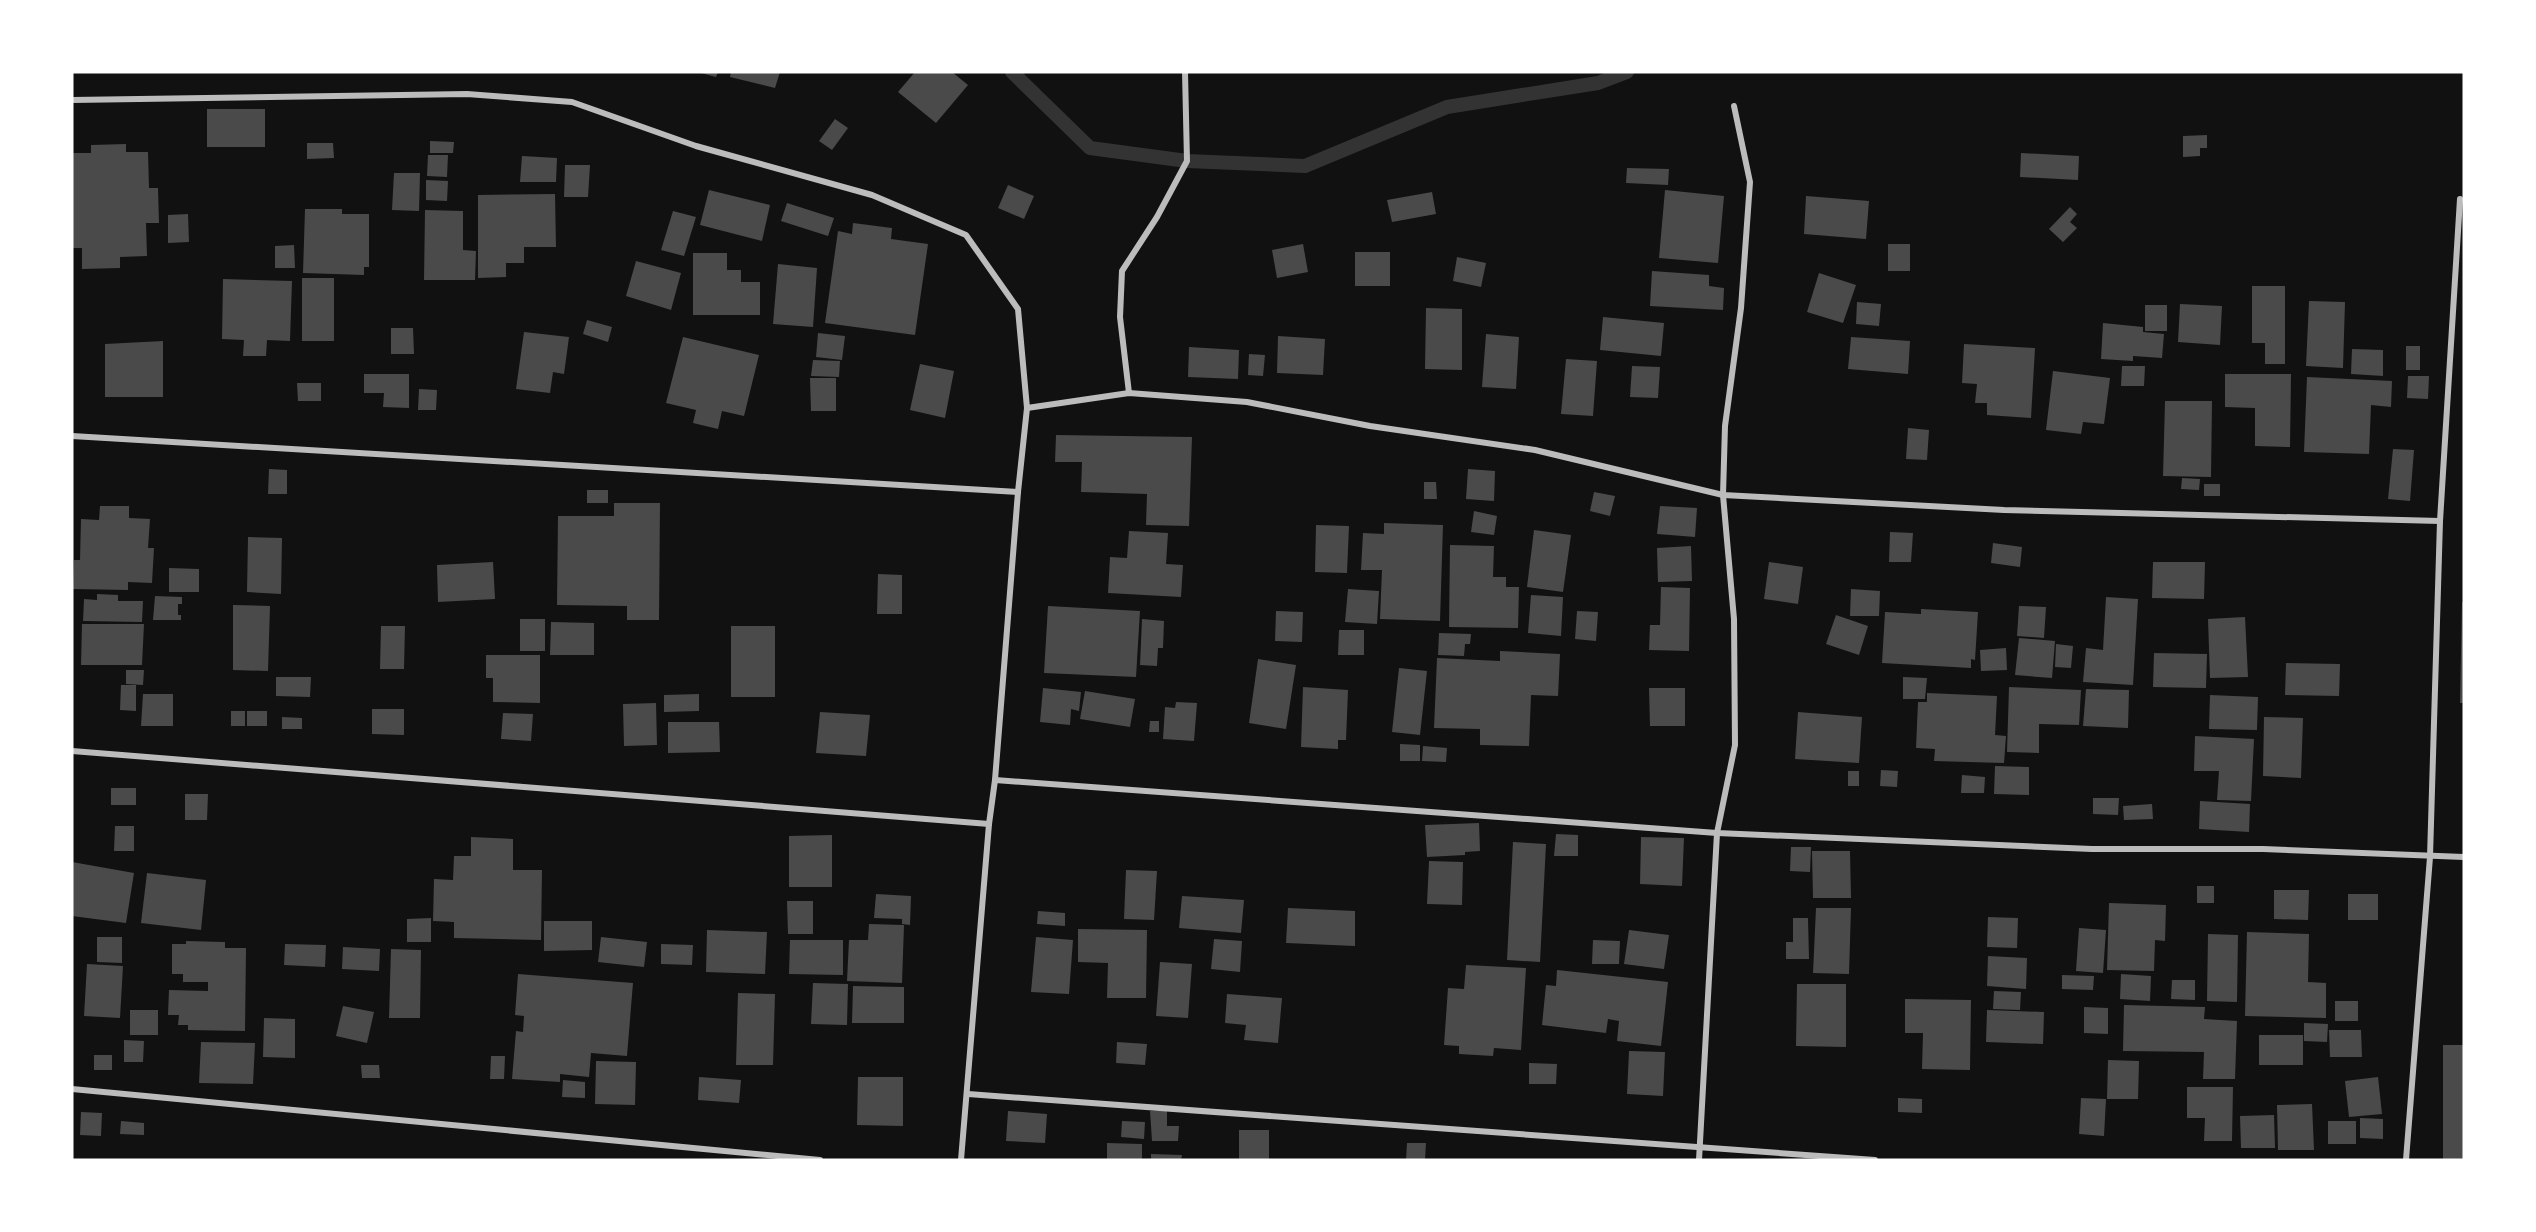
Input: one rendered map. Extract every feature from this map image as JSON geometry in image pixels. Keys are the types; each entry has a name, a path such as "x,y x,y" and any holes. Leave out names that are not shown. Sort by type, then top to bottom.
{"street":[{"path":"1129,393 1120,317 1122,271 1157,217 1187,161 1185,72"},
{"path":"72,100 467,94 572,102 696,146 872,195 966,235 1018,309 1027,408 961,1160"},
{"path":"1700,1160 1717,833 1735,745 1734,619 1723,495 1725,426 1741,308 1750,182 1734,106"},
{"path":"2406,1160 2430,857 2440,520 2460,199"},
{"path":"1027,408 1129,393 1247,402 1370,426 1535,450 1723,495 2004,510 2440,520"},
{"path":"72,436 1018,492"},
{"path":"72,751 989,824"},
{"path":"995,780 1717,833 2092,849 2263,849 2464,857"},
{"path":"72,1089 820,1160"},
{"path":"968,1094 1875,1160"}],"building":[{"path":"697,72 718,72 716,77"},
{"path":"731,72 780,72 775,88 730,77"},
{"path":"915,72 952,72 968,85 936,123 898,92"},
{"path":"207,109 265,109 265,147 207,147"},
{"path":"835,119 848,128 832,150 819,141"},
{"path":"2207,135 2207,148 2200,148 2200,156 2183,157 2183,136"},
{"path":"430,141 454,142 453,153 430,153"},
{"path":"307,143 333,143 334,158 307,159"},
{"path":"126,144 126,152 148,152 149,188 158,188 159,223 146,223 147,256 120,257 120,268 82,269 82,248 72,248 72,153 91,153 91,145"},
{"path":"2021,153 2079,156 2078,180 2020,177"},
{"path":"428,155 448,155 447,177 427,176"},
{"path":"522,156 557,158 556,182 520,182"},
{"path":"565,165 590,165 588,197 564,197"},
{"path":"1627,168 1669,169 1668,185 1626,183"},
{"path":"394,173 420,173 419,211 392,210"},
{"path":"426,180 448,181 447,201 426,200"},
{"path":"1008,185 1034,196 1024,219 998,208"},
{"path":"709,190 770,205 762,241 700,225"},
{"path":"1665,190 1724,196 1718,263 1659,258"},
{"path":"1432,192 1436,214 1392,222 1387,200"},
{"path":"555,194 556,247 524,247 524,263 506,263 506,277 478,278 478,195"},
{"path":"1806,196 1869,201 1866,239 1804,234"},
{"path":"787,203 834,218 828,236 781,221"},
{"path":"2070,207 2077,214 2070,222 2077,228 2063,242 2049,229"},
{"path":"305,209 342,209 342,214 369,214 369,267 364,267 364,275 303,273"},
{"path":"425,210 463,211 463,250 476,251 475,280 424,280"},
{"path":"673,211 696,217 684,256 661,250"},
{"path":"188,214 189,242 168,243 168,215"},
{"path":"853,223 892,228 891,239 928,244 915,335 825,323 838,231 852,234"},
{"path":"1303,244 1308,272 1277,278 1272,250"},
{"path":"1888,244 1910,244 1910,271 1888,271"},
{"path":"294,245 295,268 275,268 275,246"},
{"path":"1355,252 1390,252 1390,286 1355,286"},
{"path":"693,253 727,253 727,270 741,270 741,282 760,282 760,315 693,315"},
{"path":"1457,257 1486,263 1481,287 1453,281"},
{"path":"636,261 681,273 671,310 626,296"},
{"path":"778,264 817,268 813,327 773,324"},
{"path":"1652,271 1709,275 1709,286 1724,288 1723,310 1650,306"},
{"path":"1819,273 1856,285 1843,323 1807,312"},
{"path":"302,278 334,278 334,341 302,341"},
{"path":"223,279 292,281 290,341 267,340 266,356 243,356 244,340 222,339"},
{"path":"2252,286 2285,286 2285,364 2265,364 2265,343 2252,343"},
{"path":"2309,301 2345,302 2343,368 2306,366"},
{"path":"1857,302 1881,304 1879,326 1856,324"},
{"path":"2180,304 2222,306 2220,345 2178,342"},
{"path":"2145,305 2167,305 2167,331 2145,331"},
{"path":"1426,308 1462,309 1462,370 1425,369"},
{"path":"1603,317 1664,323 1661,356 1600,350"},
{"path":"587,320 612,327 608,342 583,334"},
{"path":"2103,323 2143,327 2143,332 2164,334 2162,358 2133,356 2133,361 2101,359"},
{"path":"391,328 413,328 414,354 391,354"},
{"path":"524,332 569,337 564,374 553,372 550,393 516,389"},
{"path":"818,333 845,336 842,360 816,357"},
{"path":"1486,334 1519,337 1516,389 1482,387"},
{"path":"1278,336 1325,339 1323,375 1277,373"},
{"path":"683,337 759,355 744,416 722,411 718,429 693,423 696,410 666,403"},
{"path":"1851,337 1910,341 1908,374 1848,369"},
{"path":"163,341 163,397 105,397 105,344"},
{"path":"1964,344 2035,348 2031,418 1987,415 1987,403 1975,403 1977,384 1962,383"},
{"path":"2406,346 2420,346 2420,370 2406,370"},
{"path":"1189,347 1239,350 1238,379 1188,377"},
{"path":"2352,349 2383,350 2383,376 2351,374"},
{"path":"1249,354 1265,355 1263,376 1248,375"},
{"path":"1566,359 1597,361 1593,416 1561,414"},
{"path":"813,360 840,361 839,377 811,376"},
{"path":"920,364 954,371 945,418 910,410"},
{"path":"1632,366 1660,367 1658,398 1630,397"},
{"path":"2122,366 2145,366 2144,386 2121,386"},
{"path":"2053,371 2110,378 2104,424 2083,422 2081,434 2046,430"},
{"path":"364,374 409,374 409,408 383,407 384,393 364,393"},
{"path":"2225,374 2291,374 2290,447 2255,446 2255,408 2225,407"},
{"path":"2408,376 2429,376 2428,399 2407,398"},
{"path":"2307,377 2392,381 2391,407 2371,405 2369,454 2304,452"},
{"path":"810,378 836,378 836,411 811,411"},
{"path":"297,383 321,383 321,401 298,401"},
{"path":"419,389 437,390 436,410 418,410"},
{"path":"2165,401 2212,401 2211,477 2163,476"},
{"path":"1908,428 1929,430 1927,460 1906,459"},
{"path":"1056,435 1192,437 1189,526 1146,525 1147,494 1081,492 1082,462 1055,462"},
{"path":"2393,449 2414,450 2410,501 2388,499"},
{"path":"269,469 287,470 287,494 268,494"},
{"path":"1468,469 1495,471 1494,501 1466,499"},
{"path":"2182,478 2200,479 2199,490 2181,489"},
{"path":"1424,482 1436,482 1437,499 1424,499"},
{"path":"2204,484 2220,484 2220,496 2204,496"},
{"path":"587,490 608,490 608,503 587,503"},
{"path":"1594,492 1615,496 1610,516 1590,511"},
{"path":"614,503 660,503 659,620 627,620 627,606 557,605 558,516 614,516"},
{"path":"100,506 129,506 129,518 150,519 148,548 154,548 152,583 128,582 128,590 73,589 74,560 80,560 81,519 99,520"},
{"path":"1660,506 1697,508 1695,537 1657,534"},
{"path":"1474,511 1497,516 1494,535 1471,532"},
{"path":"1384,523 1443,525 1440,621 1380,619 1382,570 1361,570 1363,533 1384,534"},
{"path":"1316,525 1349,526 1347,573 1315,572"},
{"path":"1534,530 1571,535 1563,592 1527,587"},
{"path":"1129,531 1168,533 1166,564 1183,565 1181,597 1108,593 1110,557 1127,558"},
{"path":"1890,532 1913,533 1911,562 1889,562"},
{"path":"248,537 282,538 281,594 247,592"},
{"path":"1993,543 2022,547 2020,567 1991,563"},
{"path":"1450,545 1494,546 1493,577 1506,577 1506,587 1519,587 1518,628 1449,627"},
{"path":"1691,546 1692,581 1658,582 1657,548"},
{"path":"493,562 495,599 438,602 437,565"},
{"path":"1769,562 1803,567 1798,604 1764,599"},
{"path":"2153,562 2205,562 2204,599 2152,598"},
{"path":"169,568 199,569 199,592 169,592"},
{"path":"878,574 902,575 902,614 877,614"},
{"path":"1661,587 1690,588 1689,651 1649,650 1650,625 1660,625"},
{"path":"1348,589 1379,591 1377,624 1345,622"},
{"path":"1851,589 1880,591 1879,616 1850,616"},
{"path":"97,594 118,595 118,601 143,601 142,622 83,621 84,599 97,600"},
{"path":"1531,595 1563,597 1561,636 1528,633"},
{"path":"155,596 182,597 182,604 178,604 178,615 181,615 181,620 153,620"},
{"path":"2106,597 2138,599 2133,685 2083,682 2086,648 2103,650"},
{"path":"2462,602 2464,602 2464,703 2460,703"},
{"path":"233,605 270,606 268,671 233,670"},
{"path":"1048,606 1140,611 1136,677 1044,673"},
{"path":"2019,606 2046,607 2044,638 2017,636"},
{"path":"1921,609 1978,612 1975,660 1971,659 1971,668 1882,663 1885,612 1921,614"},
{"path":"1276,611 1303,612 1302,642 1275,641"},
{"path":"1577,611 1598,612 1596,641 1575,639"},
{"path":"1836,615 1868,626 1859,655 1826,644"},
{"path":"2245,617 2248,677 2210,678 2208,619"},
{"path":"520,619 545,619 545,651 520,651"},
{"path":"1142,619 1164,621 1163,648 1158,648 1157,666 1140,665"},
{"path":"551,622 594,623 594,655 550,655"},
{"path":"82,624 144,624 142,665 81,665"},
{"path":"381,626 405,626 404,669 380,669"},
{"path":"731,626 775,626 775,697 731,697"},
{"path":"1339,630 1364,630 1364,655 1338,655"},
{"path":"1439,633 1471,634 1470,644 1465,644 1464,656 1438,655"},
{"path":"2019,638 2055,641 2052,678 2015,675"},
{"path":"2056,644 2073,646 2071,668 2055,667"},
{"path":"2006,648 2007,670 1981,671 1980,650"},
{"path":"1500,651 1560,654 1558,696 1531,695 1529,746 1480,745 1480,729 1434,728 1437,658 1500,661"},
{"path":"2154,653 2207,654 2206,688 2153,687"},
{"path":"486,655 540,655 540,703 493,702 493,678 486,678"},
{"path":"1258,659 1296,665 1286,729 1249,723"},
{"path":"2286,663 2340,664 2339,696 2285,695"},
{"path":"1399,668 1427,671 1420,735 1392,732"},
{"path":"126,670 144,670 143,685 126,684"},
{"path":"276,677 311,677 310,697 276,696"},
{"path":"1903,677 1927,678 1925,699 1903,699"},
{"path":"121,685 136,685 136,711 120,710"},
{"path":"1303,687 1348,690 1346,740 1338,740 1338,749 1301,747"},
{"path":"2009,687 2081,690 2079,725 2039,724 2039,753 2007,752"},
{"path":"1043,688 1081,692 1079,711 1071,709 1070,725 1040,722"},
{"path":"1649,688 1685,688 1685,726 1650,726"},
{"path":"2086,689 2129,690 2128,728 2083,726"},
{"path":"1085,691 1135,699 1130,727 1080,719"},
{"path":"1927,693 1997,696 1995,735 2006,736 2004,763 1934,761 1935,749 1916,748 1918,702 1927,702"},
{"path":"143,694 173,694 173,726 141,726"},
{"path":"699,694 699,711 664,712 664,695"},
{"path":"2210,695 2258,697 2257,730 2209,729"},
{"path":"1176,702 1197,703 1194,741 1163,739 1165,707 1175,708"},
{"path":"656,703 657,745 624,746 623,704"},
{"path":"372,709 404,709 404,735 372,734"},
{"path":"231,711 245,711 245,726 231,726"},
{"path":"247,711 267,711 267,726 247,726"},
{"path":"820,712 870,715 866,756 816,753"},
{"path":"1798,712 1862,717 1859,763 1795,759"},
{"path":"503,713 533,714 531,741 501,739"},
{"path":"282,717 302,718 302,729 282,729"},
{"path":"2264,717 2303,718 2301,778 2263,776"},
{"path":"1150,721 1159,721 1159,732 1149,732"},
{"path":"668,722 719,722 720,752 668,753"},
{"path":"2195,736 2254,739 2251,801 2217,800 2219,771 2194,771"},
{"path":"1400,744 1420,745 1420,761 1400,761"},
{"path":"1423,746 1447,748 1446,762 1422,761"},
{"path":"1995,766 2029,767 2029,795 1994,794"},
{"path":"1881,770 1898,771 1897,787 1880,786"},
{"path":"1848,771 1859,771 1859,786 1848,786"},
{"path":"1962,775 1985,777 1984,793 1961,793"},
{"path":"111,788 136,788 136,805 111,805"},
{"path":"185,794 208,794 207,820 185,820"},
{"path":"2093,798 2119,798 2118,815 2093,814"},
{"path":"2200,801 2250,804 2249,832 2199,829"},
{"path":"2152,804 2153,819 2124,820 2123,806"},
{"path":"1479,823 1480,851 1465,852 1465,855 1427,857 1425,825"},
{"path":"115,826 134,826 134,851 114,851"},
{"path":"1556,834 1578,835 1578,856 1554,856"},
{"path":"832,835 832,887 789,887 789,836"},
{"path":"471,837 513,839 513,870 542,870 541,940 454,938 454,922 433,921 434,879 453,880 454,856 471,856"},
{"path":"1641,837 1684,838 1682,886 1640,884"},
{"path":"1513,842 1546,844 1540,962 1507,960"},
{"path":"1791,847 1811,847 1810,872 1790,871"},
{"path":"1812,851 1850,851 1851,898 1813,898"},
{"path":"1429,861 1463,862 1462,905 1427,904"},
{"path":"72,862 134,873 126,923 72,916"},
{"path":"1126,870 1157,871 1154,920 1124,919"},
{"path":"147,873 206,880 201,930 141,923"},
{"path":"2197,886 2214,886 2214,903 2197,903"},
{"path":"2274,890 2309,890 2308,920 2274,919"},
{"path":"876,894 911,896 910,925 902,924 902,919 874,918"},
{"path":"2348,894 2378,894 2378,920 2348,920"},
{"path":"1182,896 1244,900 1241,933 1179,928"},
{"path":"787,901 813,901 813,934 788,934"},
{"path":"2109,903 2166,905 2165,941 2155,940 2154,971 2107,970"},
{"path":"1288,908 1355,911 1355,946 1286,943"},
{"path":"1816,908 1851,908 1849,974 1813,973"},
{"path":"1038,911 1065,913 1065,926 1037,924"},
{"path":"1988,917 2018,918 2017,948 1987,947"},
{"path":"431,918 431,942 407,942 407,919"},
{"path":"1793,918 1808,918 1809,959 1786,959 1786,942 1793,942"},
{"path":"544,921 592,921 592,950 544,951"},
{"path":"869,924 904,925 902,983 847,981 849,940 868,940"},
{"path":"2079,928 2106,930 2103,973 2076,971"},
{"path":"1078,929 1147,930 1146,998 1107,998 1108,963 1078,962"},
{"path":"707,930 767,932 765,974 706,972"},
{"path":"1629,930 1669,935 1664,969 1624,964"},
{"path":"2247,932 2309,934 2308,982 2326,983 2326,1018 2245,1016"},
{"path":"2208,934 2238,935 2237,1002 2207,1001"},
{"path":"97,937 122,937 122,963 97,962"},
{"path":"601,937 647,942 644,967 598,962"},
{"path":"1036,937 1073,940 1069,994 1031,992"},
{"path":"1214,939 1242,941 1240,972 1211,969"},
{"path":"790,940 843,940 843,975 789,974"},
{"path":"1593,940 1620,941 1619,964 1592,964"},
{"path":"186,941 225,942 225,948 246,948 245,1031 188,1030 188,1025 178,1025 179,1015 168,1015 169,990 208,991 208,982 183,982 183,974 172,974 172,944 186,944"},
{"path":"285,944 326,945 325,967 284,965"},
{"path":"661,944 693,945 692,965 661,964"},
{"path":"343,947 380,949 379,971 342,969"},
{"path":"391,949 421,950 420,1018 389,1018"},
{"path":"1988,956 2027,958 2026,989 1987,986"},
{"path":"1160,962 1192,964 1188,1018 1156,1016"},
{"path":"87,964 123,966 120,1018 84,1016"},
{"path":"1466,965 1526,968 1521,1050 1494,1048 1493,1056 1459,1054 1459,1046 1444,1045 1448,988 1464,989"},
{"path":"1557,970 1668,982 1661,1046 1617,1041 1619,1021 1608,1019 1606,1033 1542,1025 1546,985 1556,986"},
{"path":"518,974 633,983 627,1056 591,1053 589,1077 560,1074 560,1082 512,1079 516,1031 523,1032 524,1016 515,1015"},
{"path":"2121,974 2151,976 2150,1001 2120,999"},
{"path":"2062,975 2094,976 2093,990 2062,989"},
{"path":"2172,980 2195,980 2195,1000 2171,999"},
{"path":"813,983 848,984 847,1025 811,1024"},
{"path":"1797,984 1846,984 1846,1047 1796,1046"},
{"path":"853,986 904,987 904,1023 852,1023"},
{"path":"1994,991 2021,992 2020,1010 1993,1009"},
{"path":"738,993 775,994 773,1065 736,1065"},
{"path":"1227,994 1282,998 1278,1043 1244,1040 1246,1025 1225,1023"},
{"path":"1905,999 1971,1000 1970,1070 1922,1069 1923,1033 1905,1033"},
{"path":"2335,1001 2358,1001 2358,1021 2335,1021"},
{"path":"2124,1005 2205,1007 2204,1019 2237,1021 2235,1079 2203,1079 2204,1052 2123,1051"},
{"path":"343,1006 374,1012 367,1043 336,1036"},
{"path":"2084,1007 2108,1008 2108,1034 2084,1033"},
{"path":"130,1010 158,1010 158,1035 130,1035"},
{"path":"1987,1010 2044,1012 2043,1044 1986,1042"},
{"path":"264,1018 295,1019 295,1058 263,1057"},
{"path":"2304,1023 2328,1024 2327,1042 2304,1041"},
{"path":"2329,1030 2361,1030 2362,1057 2330,1057"},
{"path":"2259,1035 2303,1035 2303,1065 2259,1065"},
{"path":"124,1040 144,1041 143,1062 124,1062"},
{"path":"201,1042 255,1043 253,1084 199,1083"},
{"path":"1117,1042 1147,1044 1145,1065 1116,1063"},
{"path":"2443,1045 2464,1045 2464,1160 2443,1160"},
{"path":"1629,1051 1665,1052 1663,1096 1627,1094"},
{"path":"94,1055 112,1055 112,1070 94,1070"},
{"path":"491,1056 505,1056 504,1079 490,1079"},
{"path":"2108,1060 2139,1061 2138,1099 2107,1099"},
{"path":"596,1061 636,1062 635,1105 595,1104"},
{"path":"1529,1063 1557,1064 1556,1084 1529,1084"},
{"path":"361,1065 379,1065 380,1078 362,1078"},
{"path":"699,1077 741,1080 739,1103 698,1100"},
{"path":"858,1077 903,1077 903,1126 857,1125"},
{"path":"2378,1077 2382,1114 2349,1117 2345,1081"},
{"path":"563,1080 585,1082 585,1098 562,1097"},
{"path":"2187,1087 2233,1087 2232,1141 2204,1141 2205,1118 2187,1118"},
{"path":"1898,1098 1922,1099 1922,1113 1898,1112"},
{"path":"2081,1098 2106,1099 2104,1136 2079,1134"},
{"path":"2312,1104 2314,1150 2278,1150 2277,1105"},
{"path":"1008,1111 1047,1114 1045,1143 1006,1141"},
{"path":"1150,1111 1167,1111 1167,1126 1179,1126 1178,1141 1152,1141"},
{"path":"81,1112 102,1113 101,1136 80,1135"},
{"path":"2274,1115 2275,1148 2241,1148 2240,1116"},
{"path":"2360,1118 2383,1119 2383,1139 2360,1138"},
{"path":"121,1121 144,1123 144,1135 120,1134"},
{"path":"1122,1121 1145,1122 1144,1139 1121,1137"},
{"path":"2328,1121 2356,1121 2356,1144 2328,1144"},
{"path":"1239,1130 1269,1130 1269,1160 1239,1160"},
{"path":"1107,1143 1142,1144 1142,1160 1107,1160"},
{"path":"1407,1143 1426,1143 1425,1160 1406,1160"},
{"path":"1151,1154 1182,1155 1181,1160 1151,1160"}],"waterway":[{"path":"1012,72 1090,148 1187,161 1305,166 1447,107 1598,83 1627,72"}]}
